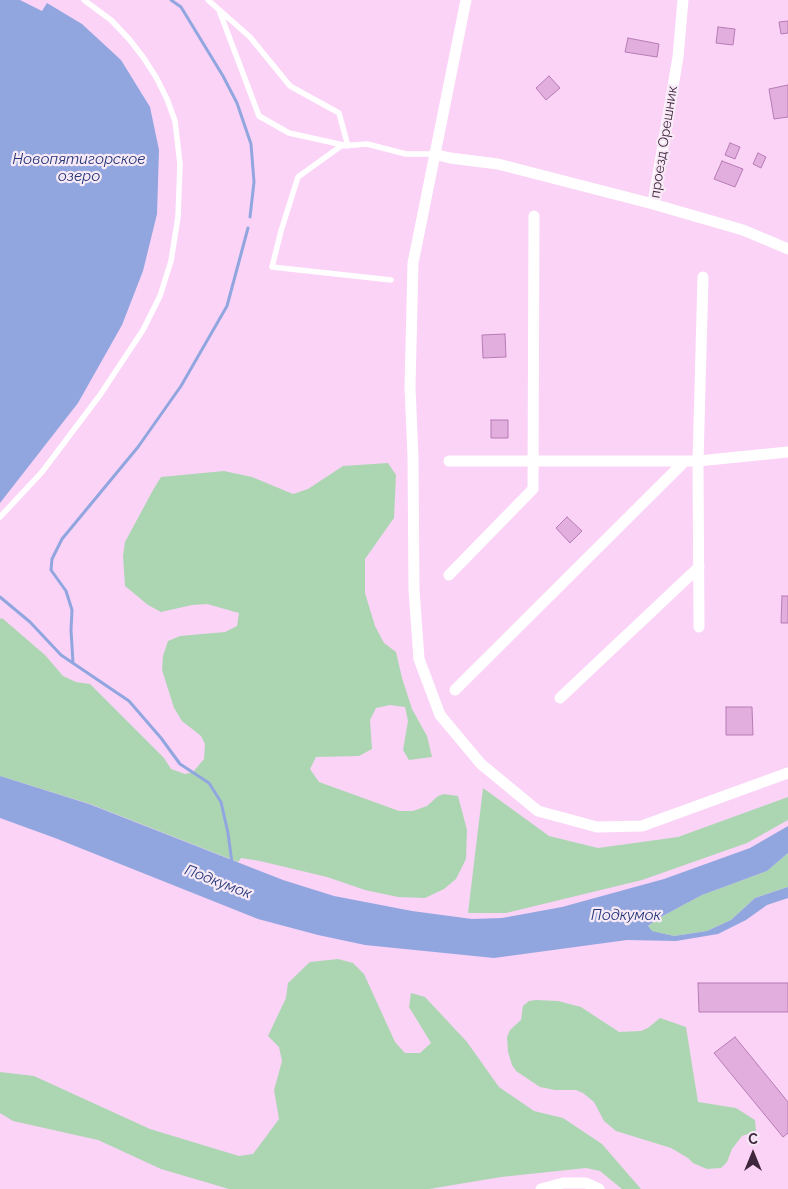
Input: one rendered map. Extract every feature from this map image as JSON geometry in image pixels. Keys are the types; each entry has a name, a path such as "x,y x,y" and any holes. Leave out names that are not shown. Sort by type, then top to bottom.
{"street":[{"path":"466,0 413,263 410,387 413,457 414,590 419,659 440,716 481,764 538,811 598,827 642,826 788,773"},
{"name":"проезд Орешник","path":"683,0 678,57 653,204 744,230 788,249"},
{"path":"434,154 498,164 653,204"},
{"path":"449,574 533,489 534,216"},
{"path":"699,626 698,461 703,277"},
{"path":"449,462 698,461 788,452"},
{"path":"455,690 685,461"},
{"path":"560,698 699,567"},
{"path":"541,1189 563,1183 586,1183 599,1189"}],"lane":[{"path":"0,517 42,472 100,395 143,330 160,296 171,261 178,217 180,164 175,121 168,99 144,58 129,39 111,20 84,0"},
{"path":"208,0 250,37 290,86 339,113 348,146"},
{"path":"219,10 259,116 289,133 348,146"},
{"path":"391,280 272,267 281,230 298,177 341,146 367,144 406,154 434,154"}],"green space":[{"path":"388,463 396,475 394,518 365,559 365,593 375,626 384,643 396,652 412,709 427,736 432,757 409,760 403,750 408,721 405,707 390,705 376,708 370,720 372,749 359,756 316,757 310,769 319,782 399,811 413,811 427,806 438,796 444,794 458,796 467,830 466,859 456,879 444,889 425,898 398,897 365,890 327,877 260,861 241,858 238,862 90,804 0,776 0,619 2,618 45,655 63,676 76,682 90,684 164,758 171,769 185,774 193,772 204,759 205,744 201,736 182,721 174,708 162,670 163,656 168,641 180,636 225,632 237,626 239,613 207,604 192,605 161,612 148,605 125,586 123,556 125,542 161,477 224,471 252,477 293,494 308,489 343,466"},
{"path":"483,788 549,836 598,848 678,837 788,797 788,820 747,843 642,880 506,913 468,913"},
{"path":"788,853 788,887 755,898 731,920 707,931 674,936 651,931 648,926 657,919 702,895 767,871"},
{"path":"338,959 353,963 364,974 395,1042 405,1053 420,1053 431,1043 409,1007 411,993 425,997 467,1042 499,1087 534,1111 563,1118 602,1144 641,1189 622,1189 600,1171 586,1168 501,1177 429,1189 229,1189 161,1169 98,1140 13,1121 0,1113 0,1072 34,1076 150,1129 239,1156 253,1154 279,1119 274,1090 282,1061 279,1047 268,1036 286,998 288,983 310,962"},
{"path":"529,1001 558,1001 581,1007 619,1032 641,1031 660,1018 686,1027 698,1102 736,1108 755,1120 756,1131 742,1136 732,1149 727,1162 721,1168 707,1169 693,1163 671,1148 616,1131 604,1121 594,1102 583,1093 576,1090 555,1090 540,1087 516,1071 512,1065 508,1052 507,1037 510,1030 521,1020 523,1006"}],"water":[{"name":"Новопятигорское озеро","path":"0,0 20,0 42,11 47,3 82,24 121,60 150,107 159,150 157,214 143,271 122,325 78,403 0,503"},
{"name":"Подкумок","path":"0,776 89,804 283,880 334,896 412,911 472,919 502,918 562,907 664,879 750,848 788,826 788,853 767,871 702,895 657,919 648,926 652,931 674,936 707,931 731,920 755,898 788,887 788,898 767,905 746,920 718,934 676,941 627,940 494,958 365,945 258,919 0,818"}],"building":[{"path":"788,21 788,33 781,34 779,22"},
{"path":"718,27 735,29 733,45 716,43"},
{"path":"628,38 659,44 657,57 625,52"},
{"path":"549,76 560,88 546,100 536,88"},
{"path":"788,85 788,117 774,119 769,89"},
{"path":"730,143 740,147 735,159 725,155"},
{"path":"758,153 766,157 761,168 753,164"},
{"path":"722,161 743,169 735,187 714,179"},
{"path":"505,334 506,357 483,358 482,335"},
{"path":"491,420 508,420 508,438 491,438"},
{"path":"567,517 582,531 570,543 556,528"},
{"path":"782,596 788,596 788,623 781,623"},
{"path":"726,707 752,707 753,735 726,735"},
{"path":"698,983 788,983 788,1012 699,1012"},
{"path":"735,1037 788,1102 788,1133 783,1137 714,1053"}],"waterway":[{"path":"171,0 181,7 223,76 237,103 251,144 254,182 250,217"},
{"path":"73,663 72,610 66,591 51,570 52,559 62,539 138,447 181,386 227,306 248,228"},
{"path":"0,597 30,622 61,655 129,701 161,738 180,764 209,783 221,802 232,863"}]}
